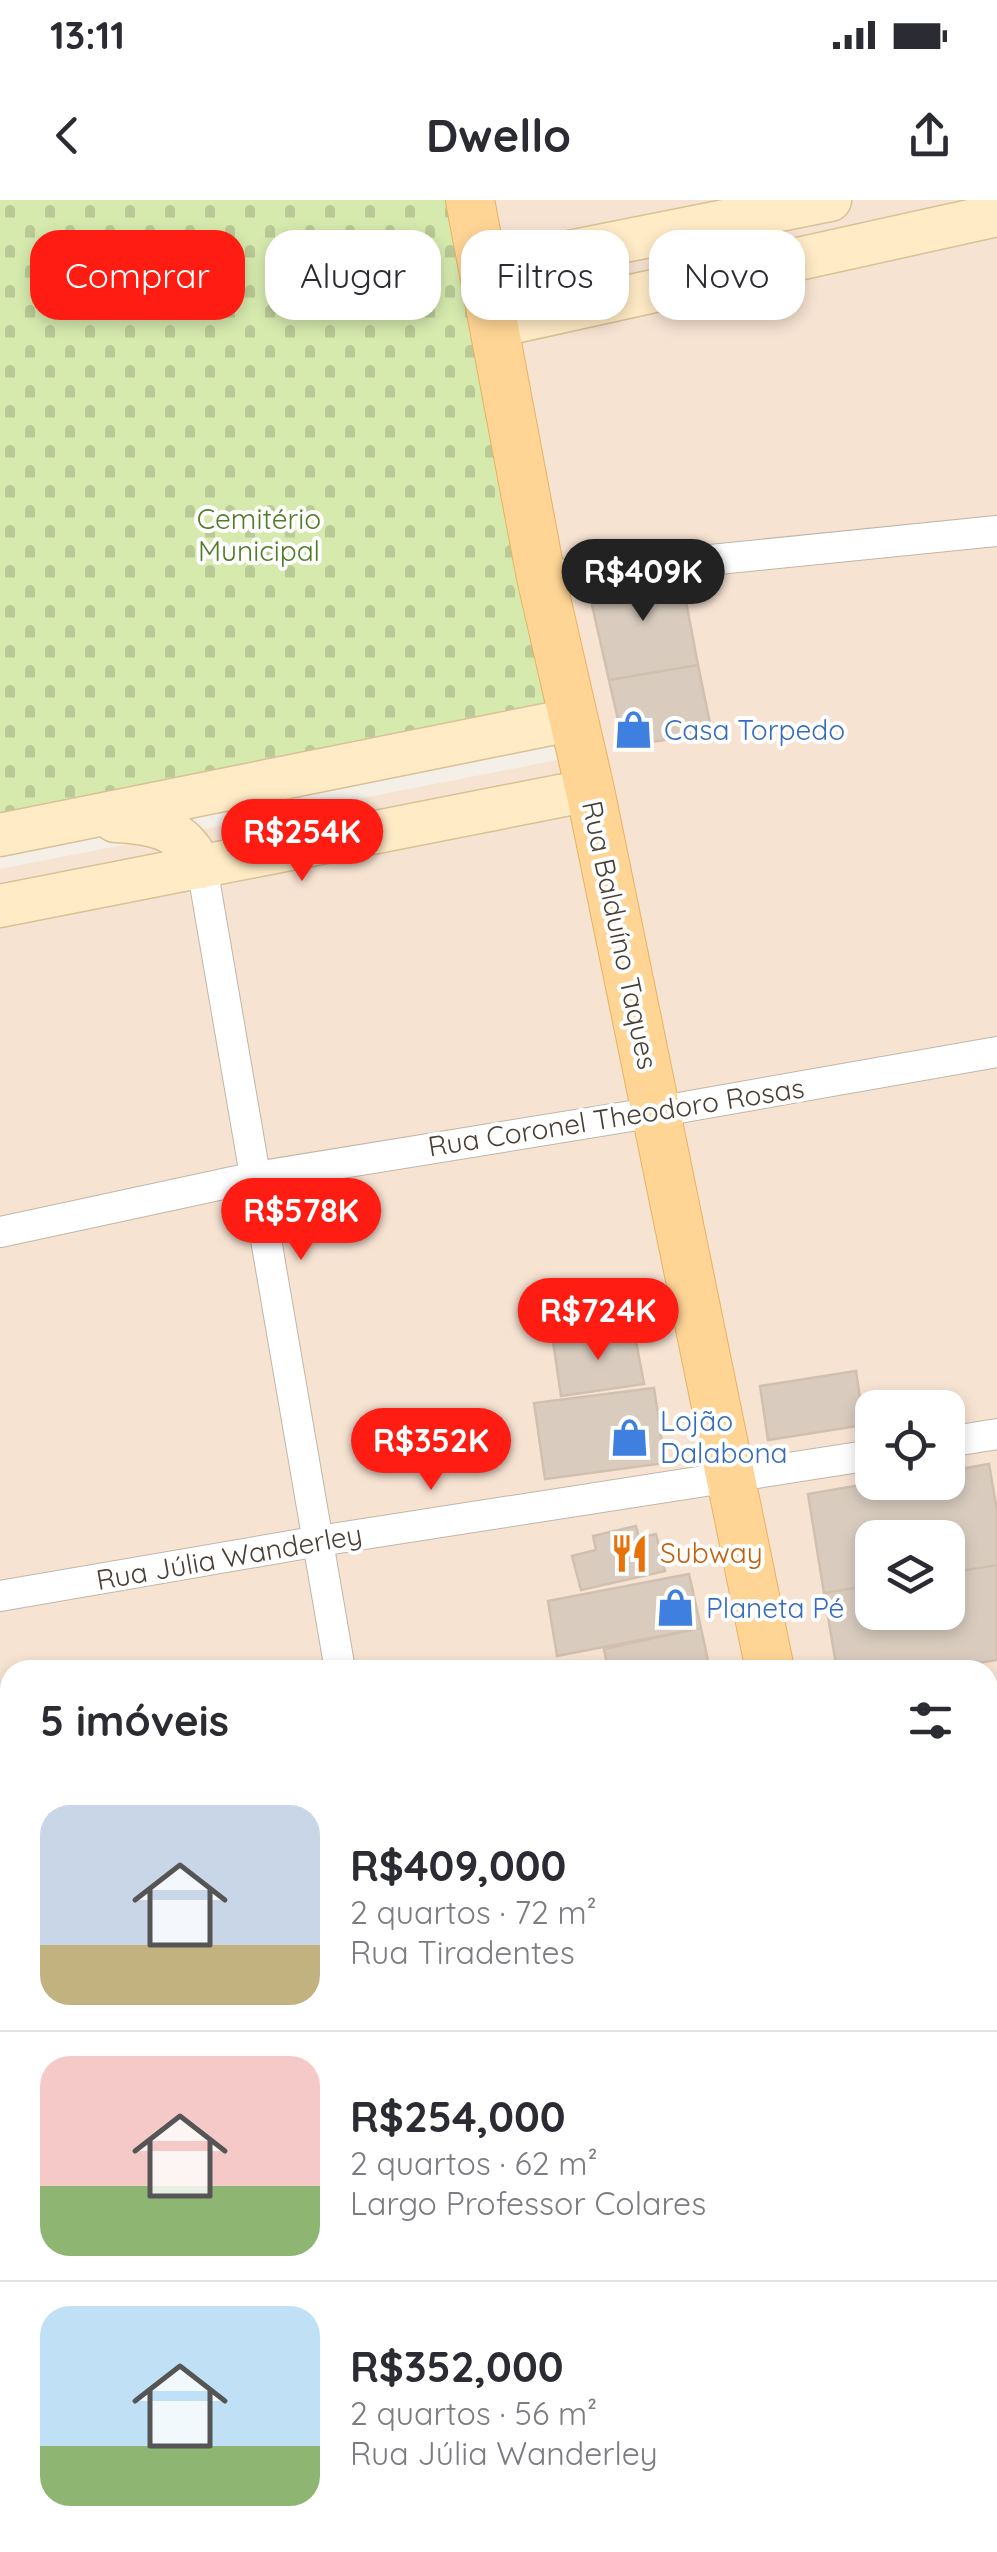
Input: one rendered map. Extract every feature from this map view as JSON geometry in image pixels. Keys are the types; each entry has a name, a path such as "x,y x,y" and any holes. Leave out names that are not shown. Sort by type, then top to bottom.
{"main road":[{"name":"Rua Balduíno Taques","path":"470,200 476,230"},
{"path":"629,240 830,200"},
{"path":"496,326 997,216"},
{"name":"Rua Balduíno Taques","path":"495,320 541,577 576,720 768,1660"},
{"path":"0,835 576,720"},
{"path":"0,906 590,790"},
{"path":"77,820 129,822 166,830 187,844 202,867"}],"street":[{"path":"541,577 997,531"},
{"path":"202,867 338,1660"},
{"name":"Rua Coronel Theodoro Rosas","path":"0,1232 256,1177 997,1052"},
{"path":"965,1439 997,1434"},
{"name":"Rua Júlia Wanderley","path":"0,1596 319,1541 855,1457"}],"shaded area":[{"path":"462,200 997,200 997,1660 0,1660 0,869 583,755 488,320 629,320 629,230 469,230"}],"green space":[{"name":"Cemitério Municipal","path":"0,200 457,200 463,230 461,320 481,320 566,738 0,848"}],"building":[{"path":"680,570 698,665 609,680 587,583"},
{"path":"698,665 712,733 624,746 609,680"},
{"path":"634,1330 644,1384 561,1396 553,1341"},
{"path":"856,1371 859,1390 855,1390 855,1426 768,1440 760,1386"},
{"path":"654,1388 665,1463 545,1479 534,1403"},
{"path":"989,1464 997,1511 997,1565 965,1570 965,1520 855,1520 855,1588 824,1593 808,1494 855,1486 855,1500 965,1500 965,1468"},
{"path":"636,1526 639,1538 656,1534 665,1571 581,1590 572,1556 596,1550 593,1536"},
{"path":"997,1565 997,1660 835,1660 824,1593 855,1588 855,1630 965,1630 965,1570"},
{"path":"689,1574 701,1628 557,1656 548,1601"},
{"path":"701,1628 708,1660 606,1660 604,1649"}],"place":[{"name":"Casa Torpedo","path":"634,730"},
{"name":"Lojão Dalabona","path":"630,1437"},
{"name":"Subway","path":"630,1553"},
{"name":"Planeta Pé","path":"676,1608"}]}
